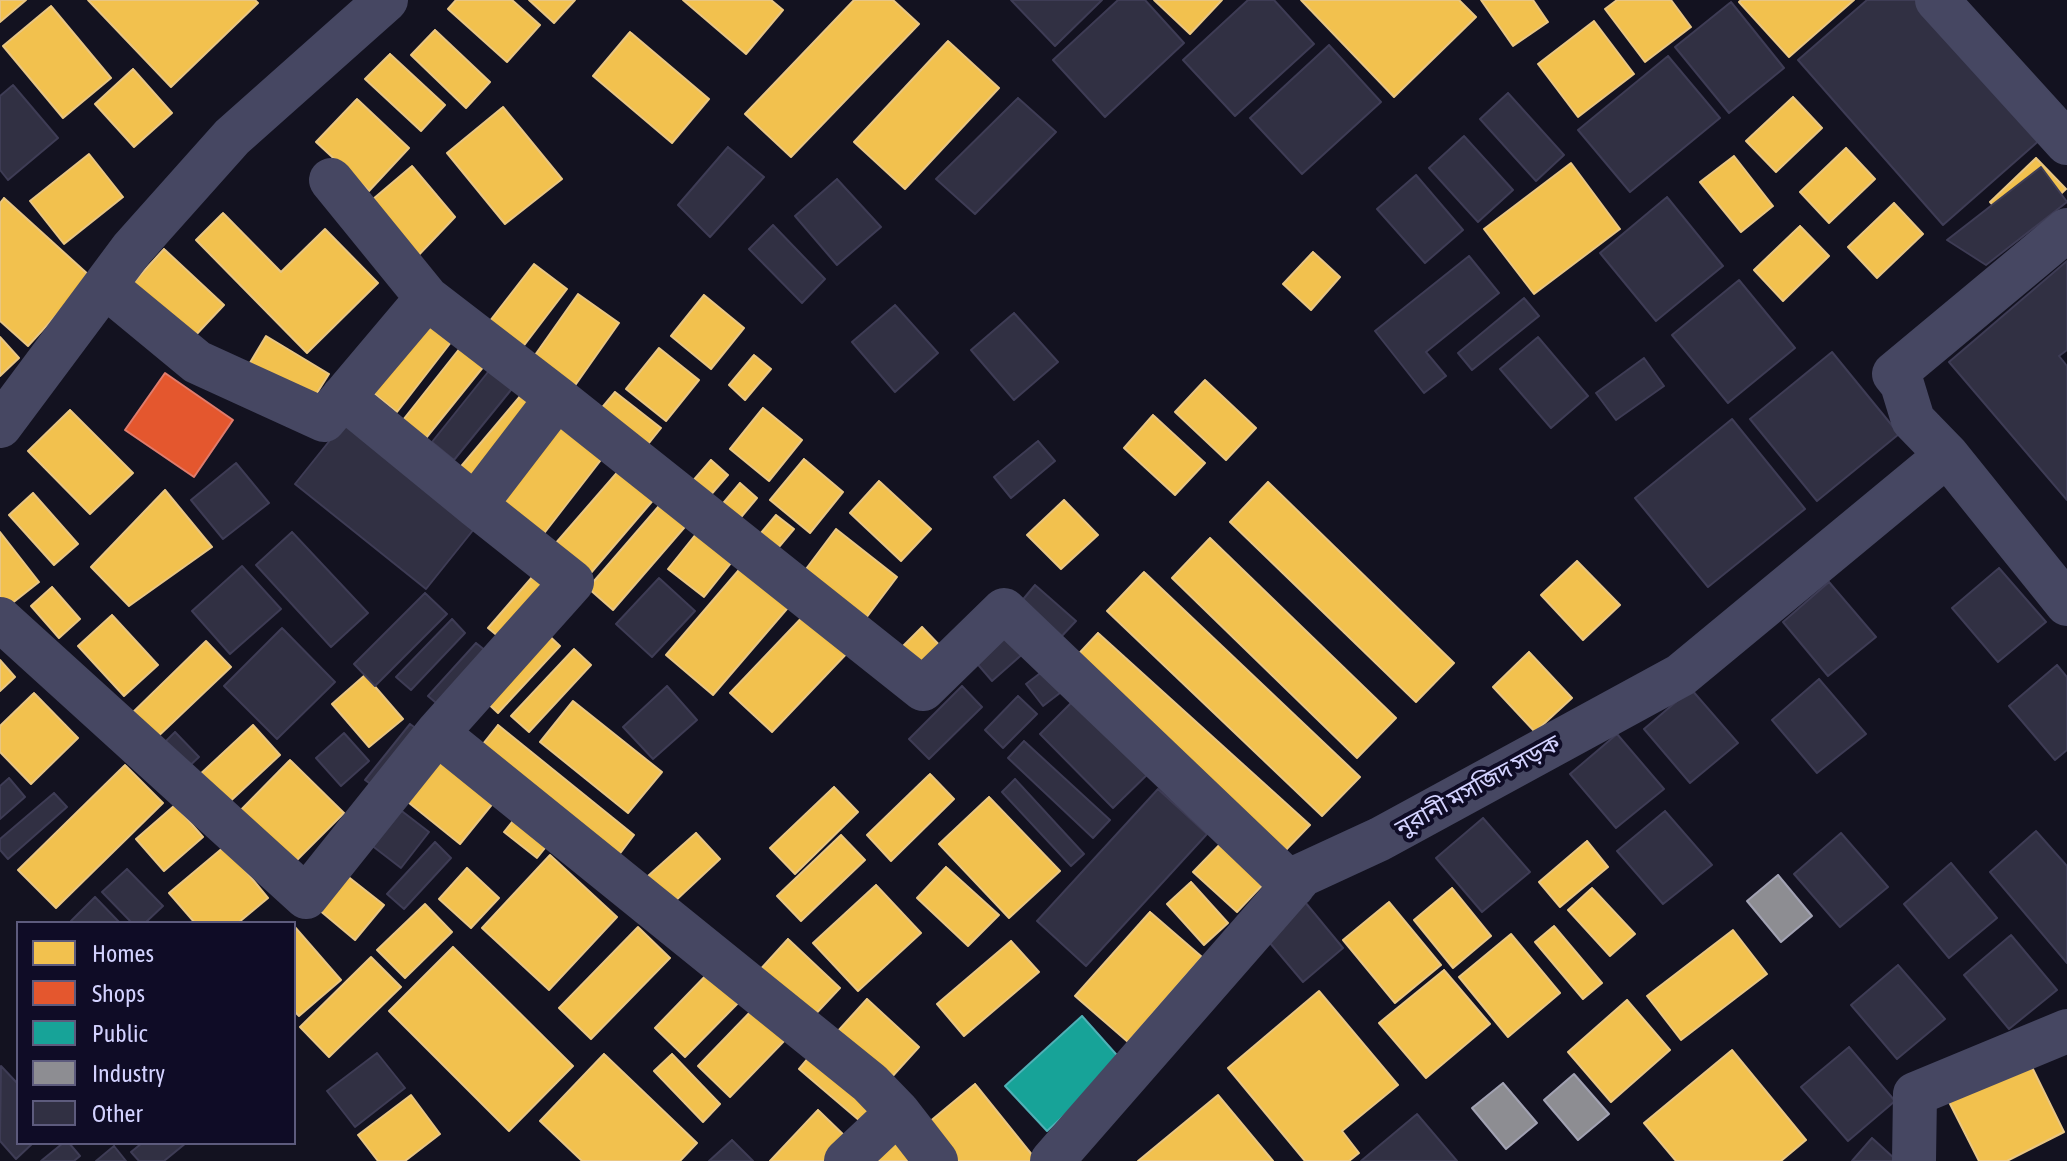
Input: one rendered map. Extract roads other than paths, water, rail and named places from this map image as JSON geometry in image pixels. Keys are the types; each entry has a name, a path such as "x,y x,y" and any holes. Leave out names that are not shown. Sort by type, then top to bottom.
{"street":[{"path":"0,426 132,249 232,137 386,0"},
{"path":"1937,0 2067,143"},
{"path":"331,180 427,298 923,689 1004,610 1293,886"},
{"path":"2067,230 1894,374 1902,384 1913,420 1947,455 2067,604"},
{"path":"105,286 197,362 324,420 427,298"},
{"path":"0,619 306,897 437,733 572,582 343,397"},
{"path":"475,505 557,398"},
{"name":"নুরানী মসজিদ সড়ক","path":"1052,1161 1302,875 1405,826 1681,675 1947,455"},
{"path":"437,733 870,1083 898,1112 936,1161"},
{"path":"1914,1161 1915,1094 2067,1031"},
{"path":"846,1161 898,1112"}]}
